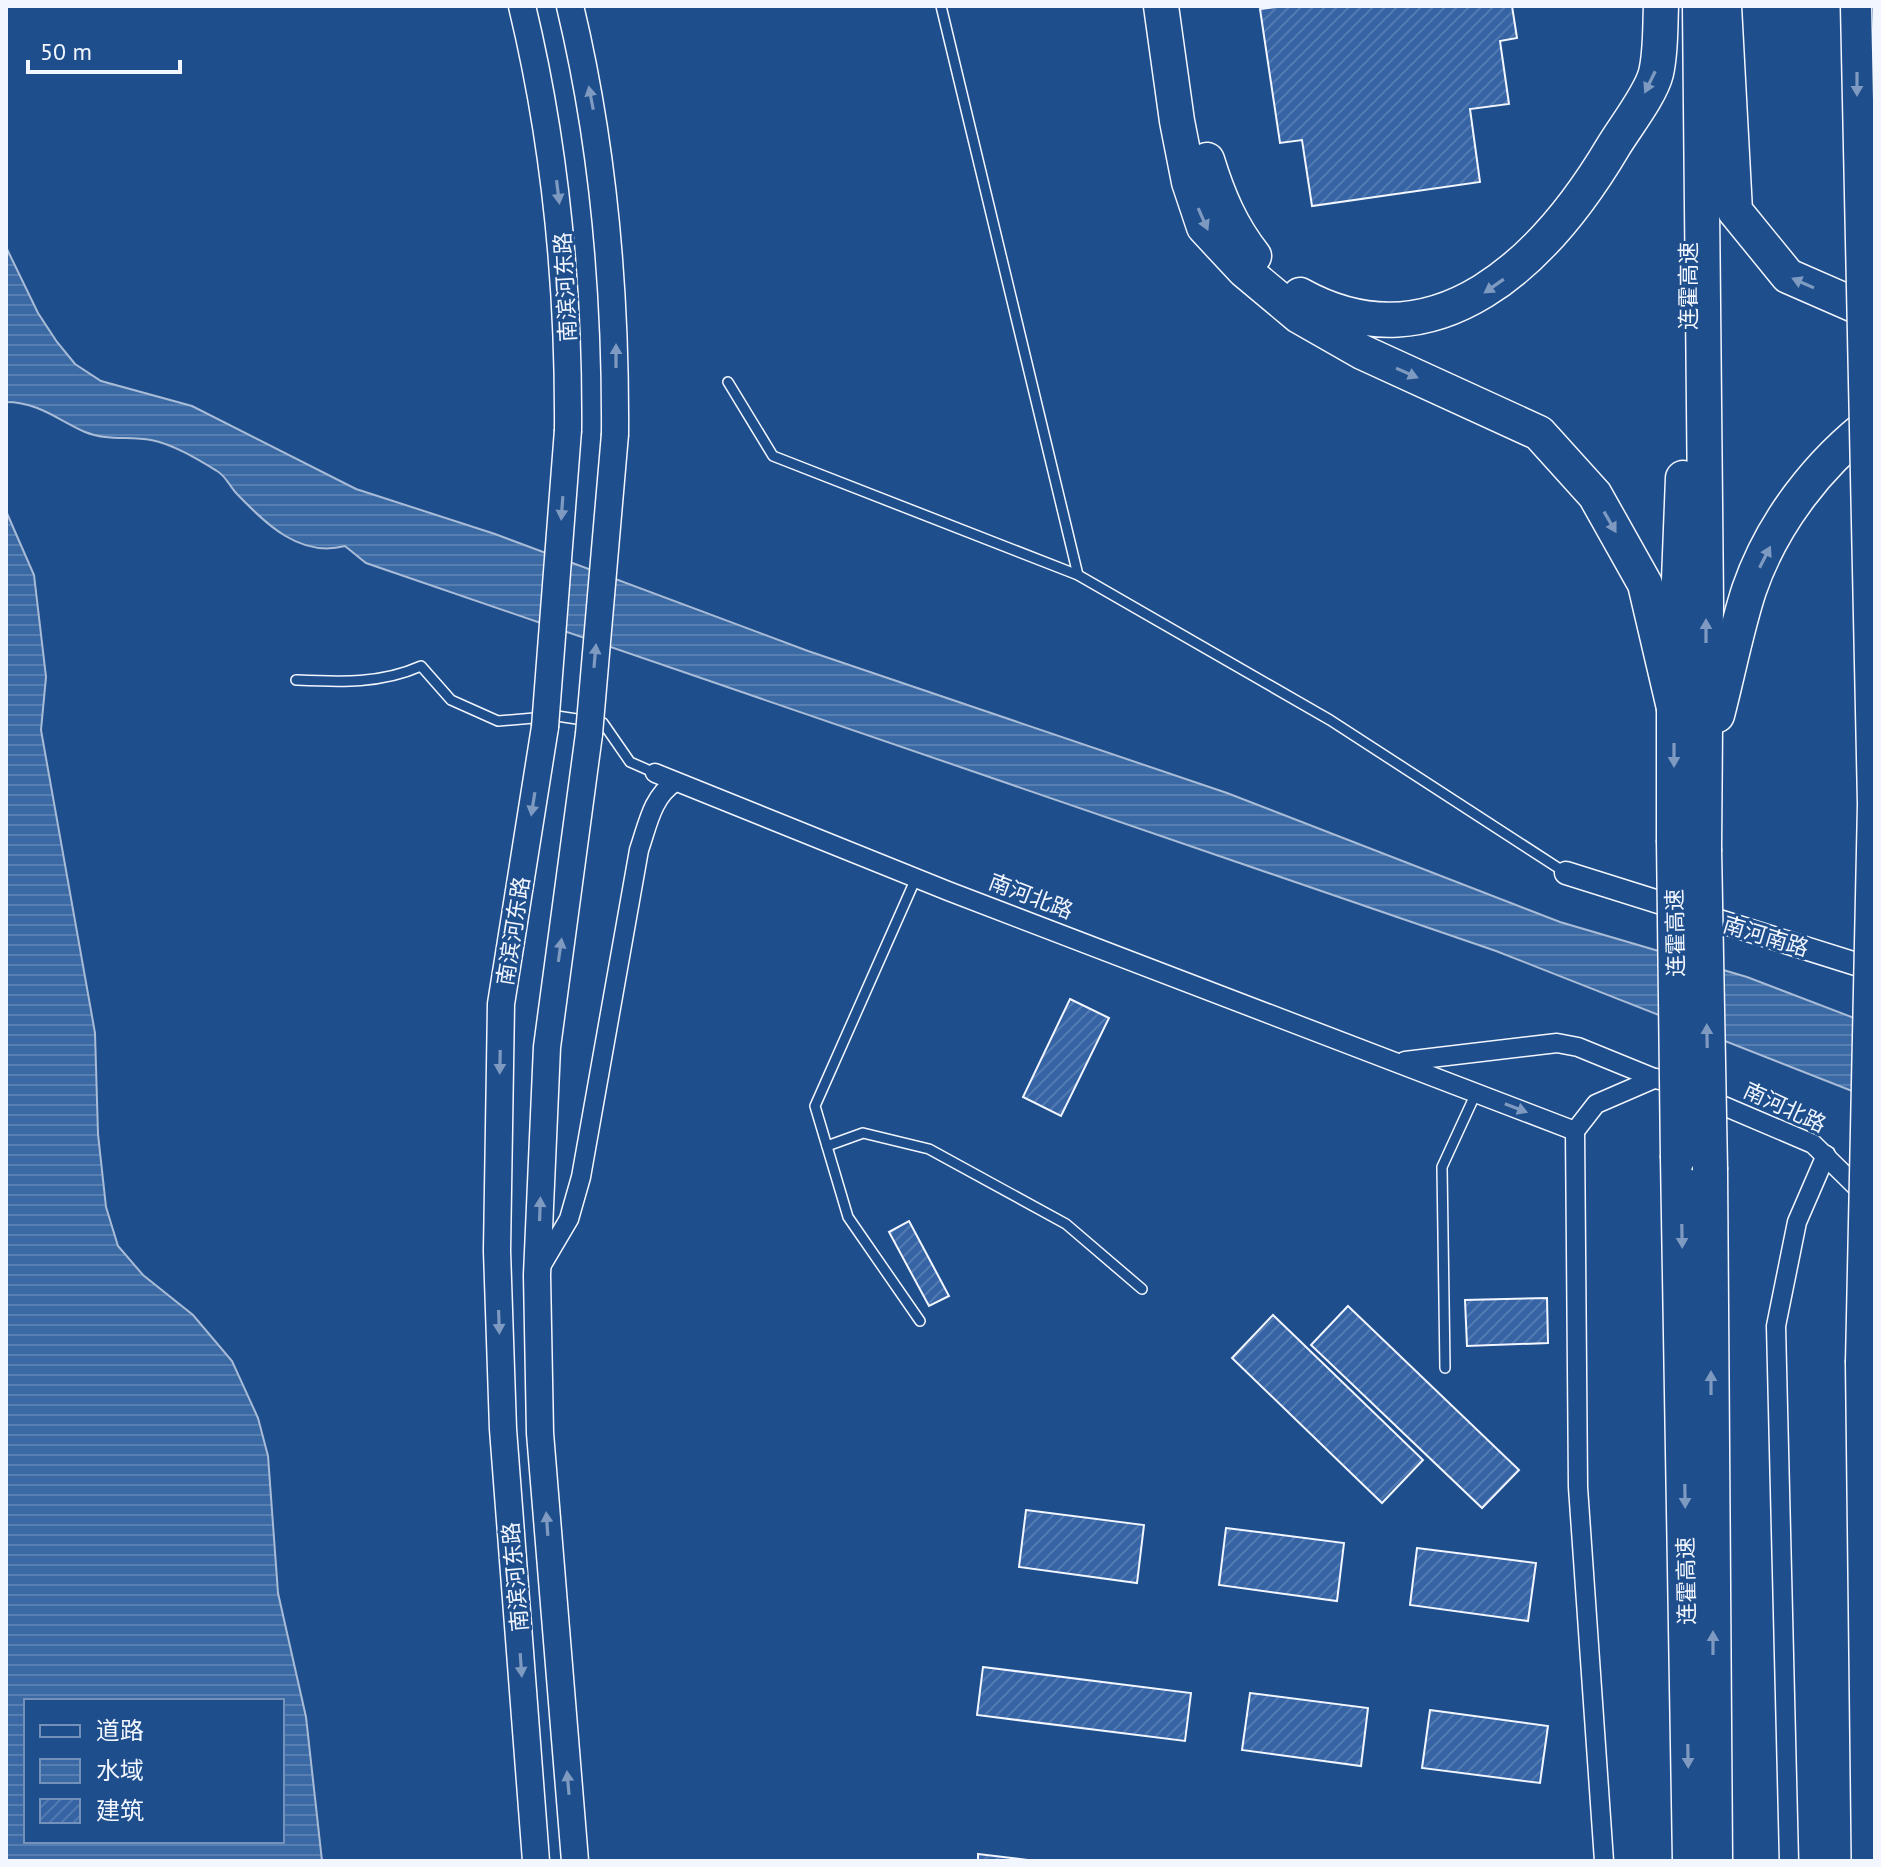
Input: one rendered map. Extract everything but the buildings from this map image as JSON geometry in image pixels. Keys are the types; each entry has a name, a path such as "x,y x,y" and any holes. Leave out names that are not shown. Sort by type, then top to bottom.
{"highway":[{"path":"1161,6 1183,152 1204,227 1244,270 1299,316 1362,352 1539,433 1595,495 1645,584 1674,708"},
{"path":"1184,6 1205,152 1217,195 1239,237 1266,272 1294,292 1327,310 1374,318 1424,316 1476,298 1519,268 1557,229 1597,175 1656,75 1661,6"},
{"name":"连霍高速","path":"1676,6 1691,287 1674,708 1689,845 1694,1164 1715,1861"},
{"name":"连霍高速","path":"1689,845 1705,765 1700,6"},
{"path":"1724,6 1735,211 1788,276 1875,314"},
{"path":"1856,6 1873,804 1861,1363 1867,1861"},
{"path":"1705,765 1750,588 1791,505 1841,446 1875,420"},
{"name":"连霍高速","path":"1690,1861 1694,1164"}],"main road":[{"name":"南滨河东路","path":"522,6 557,186 568,310 568,430 545,727 501,1004 497,1251 503,1429 536,1861"},
{"name":"南滨河东路","path":"570,6 594,117 611,244 615,434 589,734 547,1047 537,1275 540,1433 575,1861"}],"street":[{"name":"南河北路","path":"655,773 916,878 1575,1131"},
{"path":"537,1275 569,1219 581,1177 639,850 654,806 663,790 675,782"},
{"name":"南河南路","path":"1566,873 1875,970"},
{"name":"南河北路","path":"1391,1060 1414,1062 1557,1043 1578,1047 1781,1128 1826,1155 1875,1206"},
{"path":"1604,1861 1578,1487 1575,1131 1596,1104 1656,1078"},
{"path":"1789,1861 1776,1326 1797,1222 1826,1155"}],"lane":[{"path":"941,6 1078,575"},
{"path":"728,382 773,456 1078,575 1330,720 1566,873"},
{"path":"296,680 345,682 396,677 421,666 451,700 498,721 557,716 603,723 630,762 655,773"},
{"path":"916,878 815,1106 848,1217 920,1321"},
{"path":"1445,1368 1442,1167 1476,1093"},
{"path":"827,1146 863,1133 929,1149 1066,1224 1142,1289"}],"water":[{"path":"6,247 38,313 57,342 75,364 101,381 192,406 356,489 495,534 808,651 1227,793 1560,922 1747,977 1875,1026 1875,1100 1496,951 366,563 345,546 313,547 299,543 272,527 220,473 194,457 151,440 93,435 38,408 6,402"},
{"path":"6,511 34,575 46,677 41,730 95,1033 98,1134 106,1207 118,1246 143,1275 193,1315 232,1361 258,1418 268,1456 278,1593 306,1717 322,1861 6,1861"}]}
